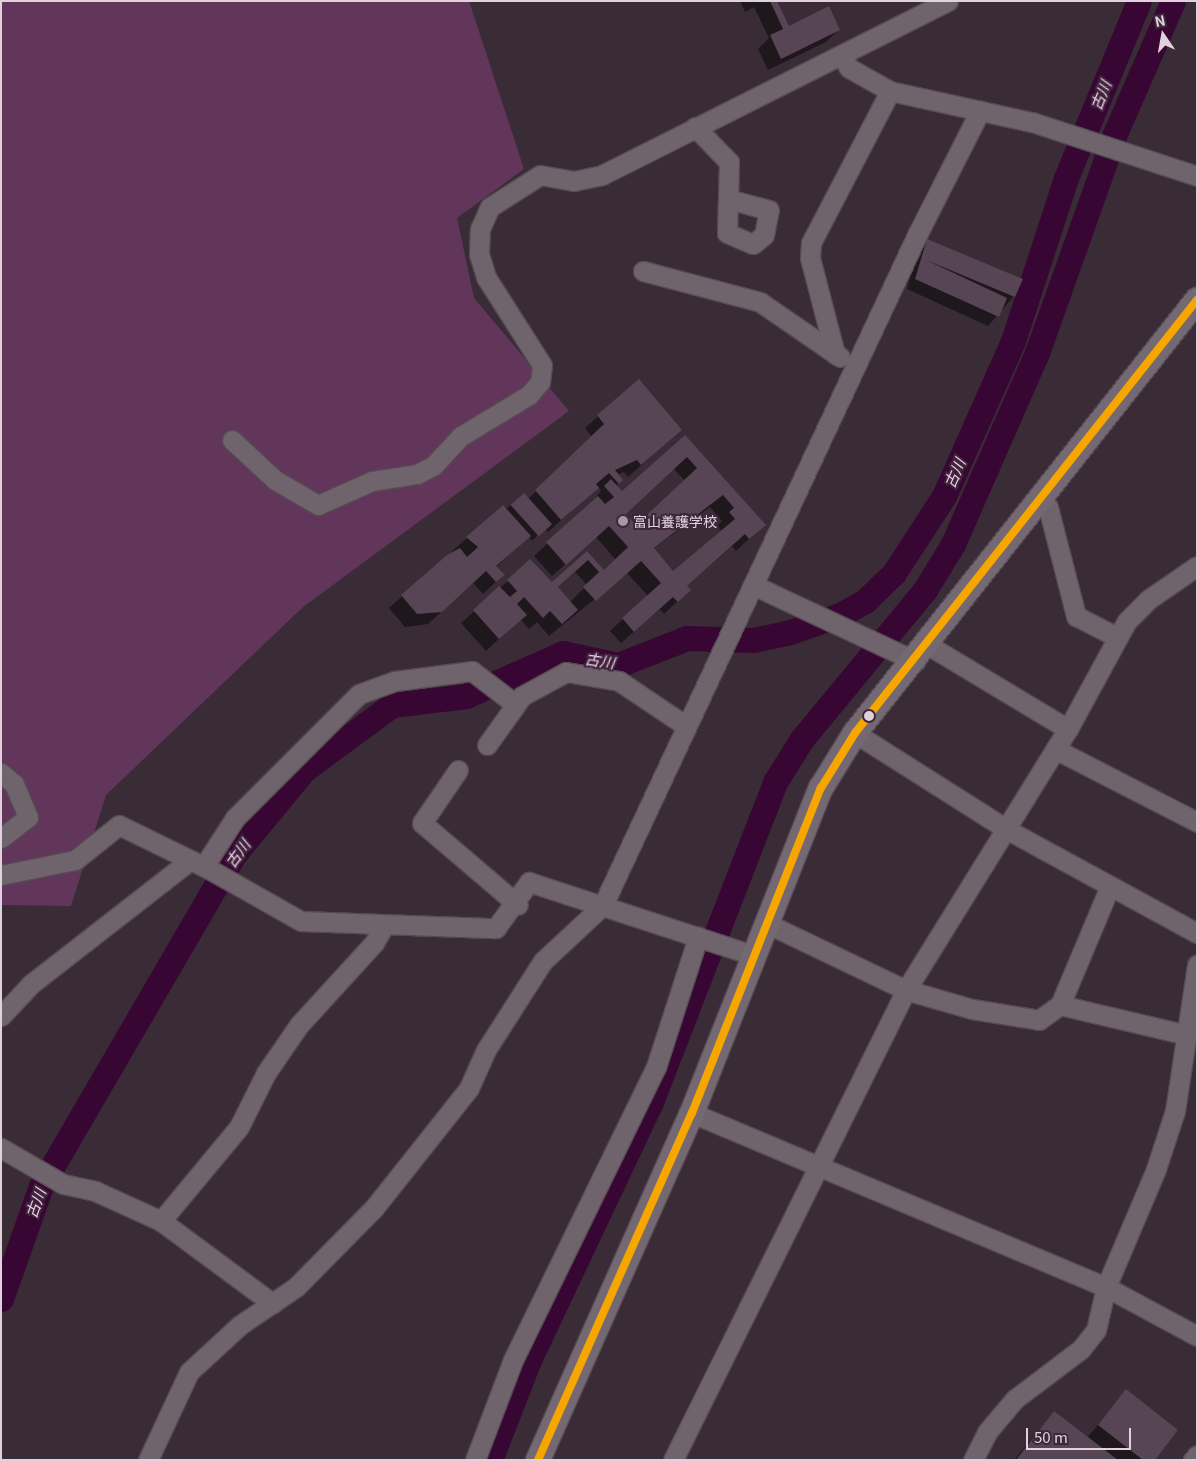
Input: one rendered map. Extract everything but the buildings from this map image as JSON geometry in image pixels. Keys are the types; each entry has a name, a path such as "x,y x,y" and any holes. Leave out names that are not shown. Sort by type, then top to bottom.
{"main road":[{"path":"539,1459 692,1113 753,955 821,788 855,733 921,653 1197,300"}],"street":[{"path":"232,440 275,480 318,504 362,484 433,466 461,436 529,395 540,382 542,365 486,277 479,254 480,229 490,207 540,175 574,181 602,175 948,1"},
{"path":"841,55 849,68 890,91 980,111 1197,176"},
{"path":"835,354 810,258 811,243 890,91"},
{"path":"148,1460 189,1372 240,1325 273,1304 380,1200 469,1088 486,1050 543,961 603,905 686,726 736,629 856,367 980,111"},
{"path":"695,127 729,162 728,199"},
{"path":"643,271 760,302 856,367"},
{"path":"1041,501 1048,507 1076,616 1117,637"},
{"path":"673,1460 906,990 1068,729 1117,637 1149,599 1197,566"},
{"path":"755,586 893,650 921,653 1068,729"},
{"path":"1,1016 31,984 201,865 235,818 359,694 395,681 472,671 510,700"},
{"path":"487,745 510,700 566,672 619,681 686,726"},
{"path":"855,733 1006,829 1197,933"},
{"path":"1055,749 1197,822"},
{"path":"458,770 422,823 518,904"},
{"path":"1,773 14,784 28,817 1,838"},
{"path":"1,875 75,860 119,825 201,865 301,921 384,926 496,928 518,904 529,882 753,955"},
{"path":"766,924 906,990 972,1010 1039,1020 1060,1005 1110,886"},
{"path":"161,1221 239,1127 266,1073 299,1025 374,943 384,926"},
{"path":"475,1460 513,1360 656,1066 701,938"},
{"path":"973,1460 987,1432 1015,1399 1081,1349 1096,1330 1106,1287 1162,1152 1175,1111 1188,1035 1197,964"},
{"path":"1060,1005 1188,1035"},
{"path":"692,1113 1106,1287 1197,1336"},
{"path":"1,1148 62,1184 96,1191 161,1221 273,1304"},
{"path":"1193,1460 1197,1455"}],"shaded area":[{"path":"1,1 469,1 524,169 457,218 474,298 569,411 303,607 106,795 71,906 1,905"}],"waterway":[{"name":"古川","path":"1,1299 41,1186 233,856 304,770 392,705 466,696 563,653 618,665 687,638 753,640 787,633 840,615 865,601 894,573 944,496 1013,341 1066,178 1139,1"},
{"path":"490,1460 529,1360 651,1102 775,782 802,739 925,590 953,544 1038,350 1114,136 1173,1"}],"transit line":[{"path":"538,1460 692,1113 821,788 855,733 1197,300"}],"place":[{"name":"富山養護学校","path":"623,521"}]}
